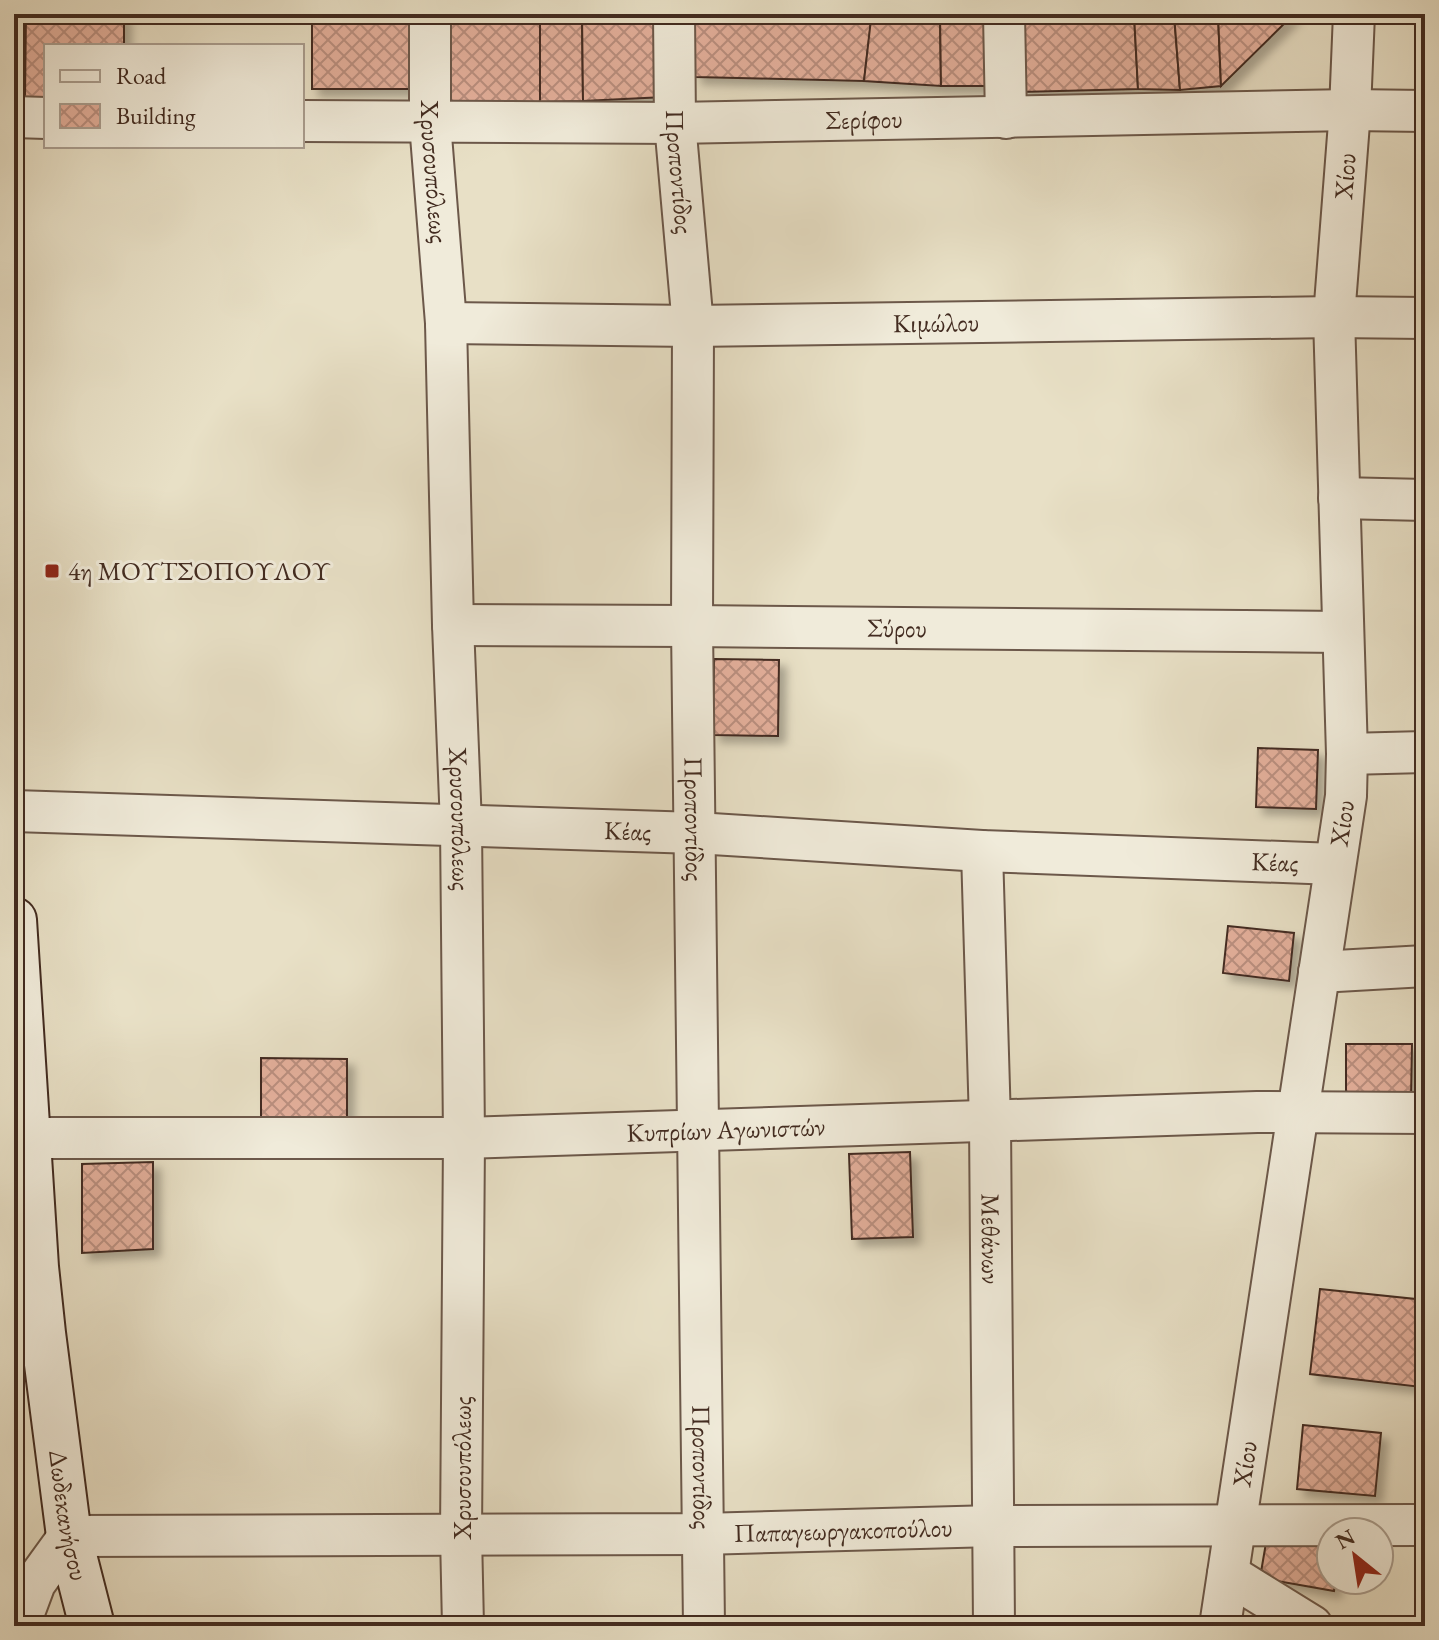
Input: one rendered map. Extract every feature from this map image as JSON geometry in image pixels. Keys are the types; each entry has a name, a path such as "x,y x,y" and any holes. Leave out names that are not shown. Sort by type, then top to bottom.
{"street":[{"name":"Χρυσουπόλεως","path":"430,14 430,123 446,323 461,825 463,1626"},
{"name":"Προποντίδος","path":"674,14 675,123 693,326 692,626 704,1626"},
{"path":"1004,14 1006,118"},
{"name":"Χίου","path":"1220,1626 1346,796 1334,317 1354,14"},
{"name":"Σερίφου","path":"304,121 675,123 1425,111"},
{"path":"14,117 44,118"},
{"name":"Κιμώλου","path":"446,323 693,326 1425,318"},
{"path":"1339,498 1425,500"},
{"name":"Σύρου","path":"453,625 1342,632"},
{"path":"1347,754 1425,752"},
{"name":"Κέας","path":"14,811 696,833 982,851 1335,864"},
{"name":"Μεθάνων","path":"982,851 990,1122 994,1626"},
{"name":"Δωδεκανήσου","path":"14,920 36,1267 33,1398 92,1626"},
{"path":"1319,972 1425,966"},
{"name":"Κυπρίων Αγωνιστών","path":"28,1138 464,1138 1257,1112 1425,1113"},
{"name":"Παπαγεωργακοπούλου","path":"69,1536 702,1534 994,1526 1425,1525"},
{"path":"19,1626 35,1583 69,1536"},
{"path":"1228,1574 1312,1626"}],"building":[{"path":"26,14 124,14 124,44 44,44 44,97 25,97"},
{"path":"312,14 415,14 414,89 312,89"},
{"path":"540,14 540,102 439,101 438,18"},
{"path":"540,14 582,14 583,101 540,102"},
{"path":"582,14 661,14 665,97 583,101"},
{"path":"690,14 872,14 864,81 695,77"},
{"path":"905,14 940,14 941,86 864,81 871,19 906,21"},
{"path":"940,14 988,14 990,86 941,86"},
{"path":"1019,14 1134,14 1138,89 1020,92"},
{"path":"1134,14 1174,14 1180,90 1138,89"},
{"path":"1174,14 1218,14 1221,86 1180,90"},
{"path":"1218,14 1294,14 1221,86"},
{"path":"714,659 779,660 778,736 713,735"},
{"path":"1258,748 1318,750 1316,809 1256,807"},
{"path":"1228,926 1294,933 1289,981 1223,973"},
{"path":"1346,1044 1412,1044 1411,1099 1346,1099"},
{"path":"261,1058 347,1059 347,1120 261,1120"},
{"path":"910,1152 913,1237 852,1239 849,1154"},
{"path":"153,1162 153,1249 82,1253 82,1164"},
{"path":"1320,1289 1425,1300 1421,1387 1310,1374"},
{"path":"1303,1425 1381,1433 1375,1496 1297,1489"},
{"path":"1267,1537 1315,1545 1315,1588 1260,1578"}],"place":[{"name":"4η ΜΟΥΤΣΟΠΟΥΛΟΥ","path":"52,571"}]}
